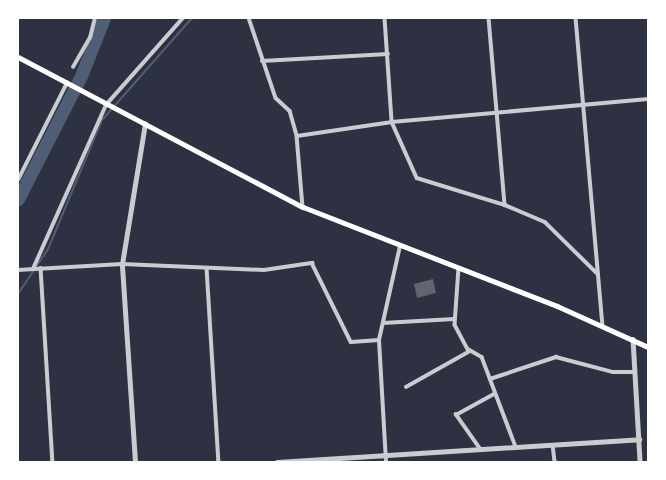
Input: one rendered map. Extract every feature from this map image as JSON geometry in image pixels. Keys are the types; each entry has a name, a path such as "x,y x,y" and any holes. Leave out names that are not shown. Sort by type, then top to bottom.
{"main road":[{"path":"18,57 106,105 303,207 603,325 648,347"}],"street":[{"path":"74,67 90,38 95,18"},
{"path":"33,269 106,105 183,18"},
{"path":"249,18 262,61 276,98 290,111 297,136 303,207"},
{"path":"385,18 392,122 416,178 505,205 545,222 598,274"},
{"path":"489,18 505,205"},
{"path":"576,18 603,325"},
{"path":"262,61 388,54"},
{"path":"18,180 67,83"},
{"path":"297,136 392,122 648,99"},
{"path":"135,462 122,264 145,124"},
{"path":"386,462 379,340 400,246"},
{"path":"18,270 122,264 264,270 312,263 351,342 379,340"},
{"path":"41,268 53,462"},
{"path":"207,268 219,462"},
{"path":"459,268 454,319 470,350 482,357 494,394 516,447"},
{"path":"383,323 454,319"},
{"path":"633,339 640,462"},
{"path":"406,387 470,350"},
{"path":"490,379 556,357 613,372 635,372"},
{"path":"480,449 456,415 494,394"},
{"path":"277,462 639,439"},
{"path":"554,445 555,462"}],"building":[{"path":"433,279 436,293 417,298 414,284"}],"waterway":[{"path":"18,199 81,76 104,18"},
{"path":"18,294 48,249 102,120 192,18"}]}
